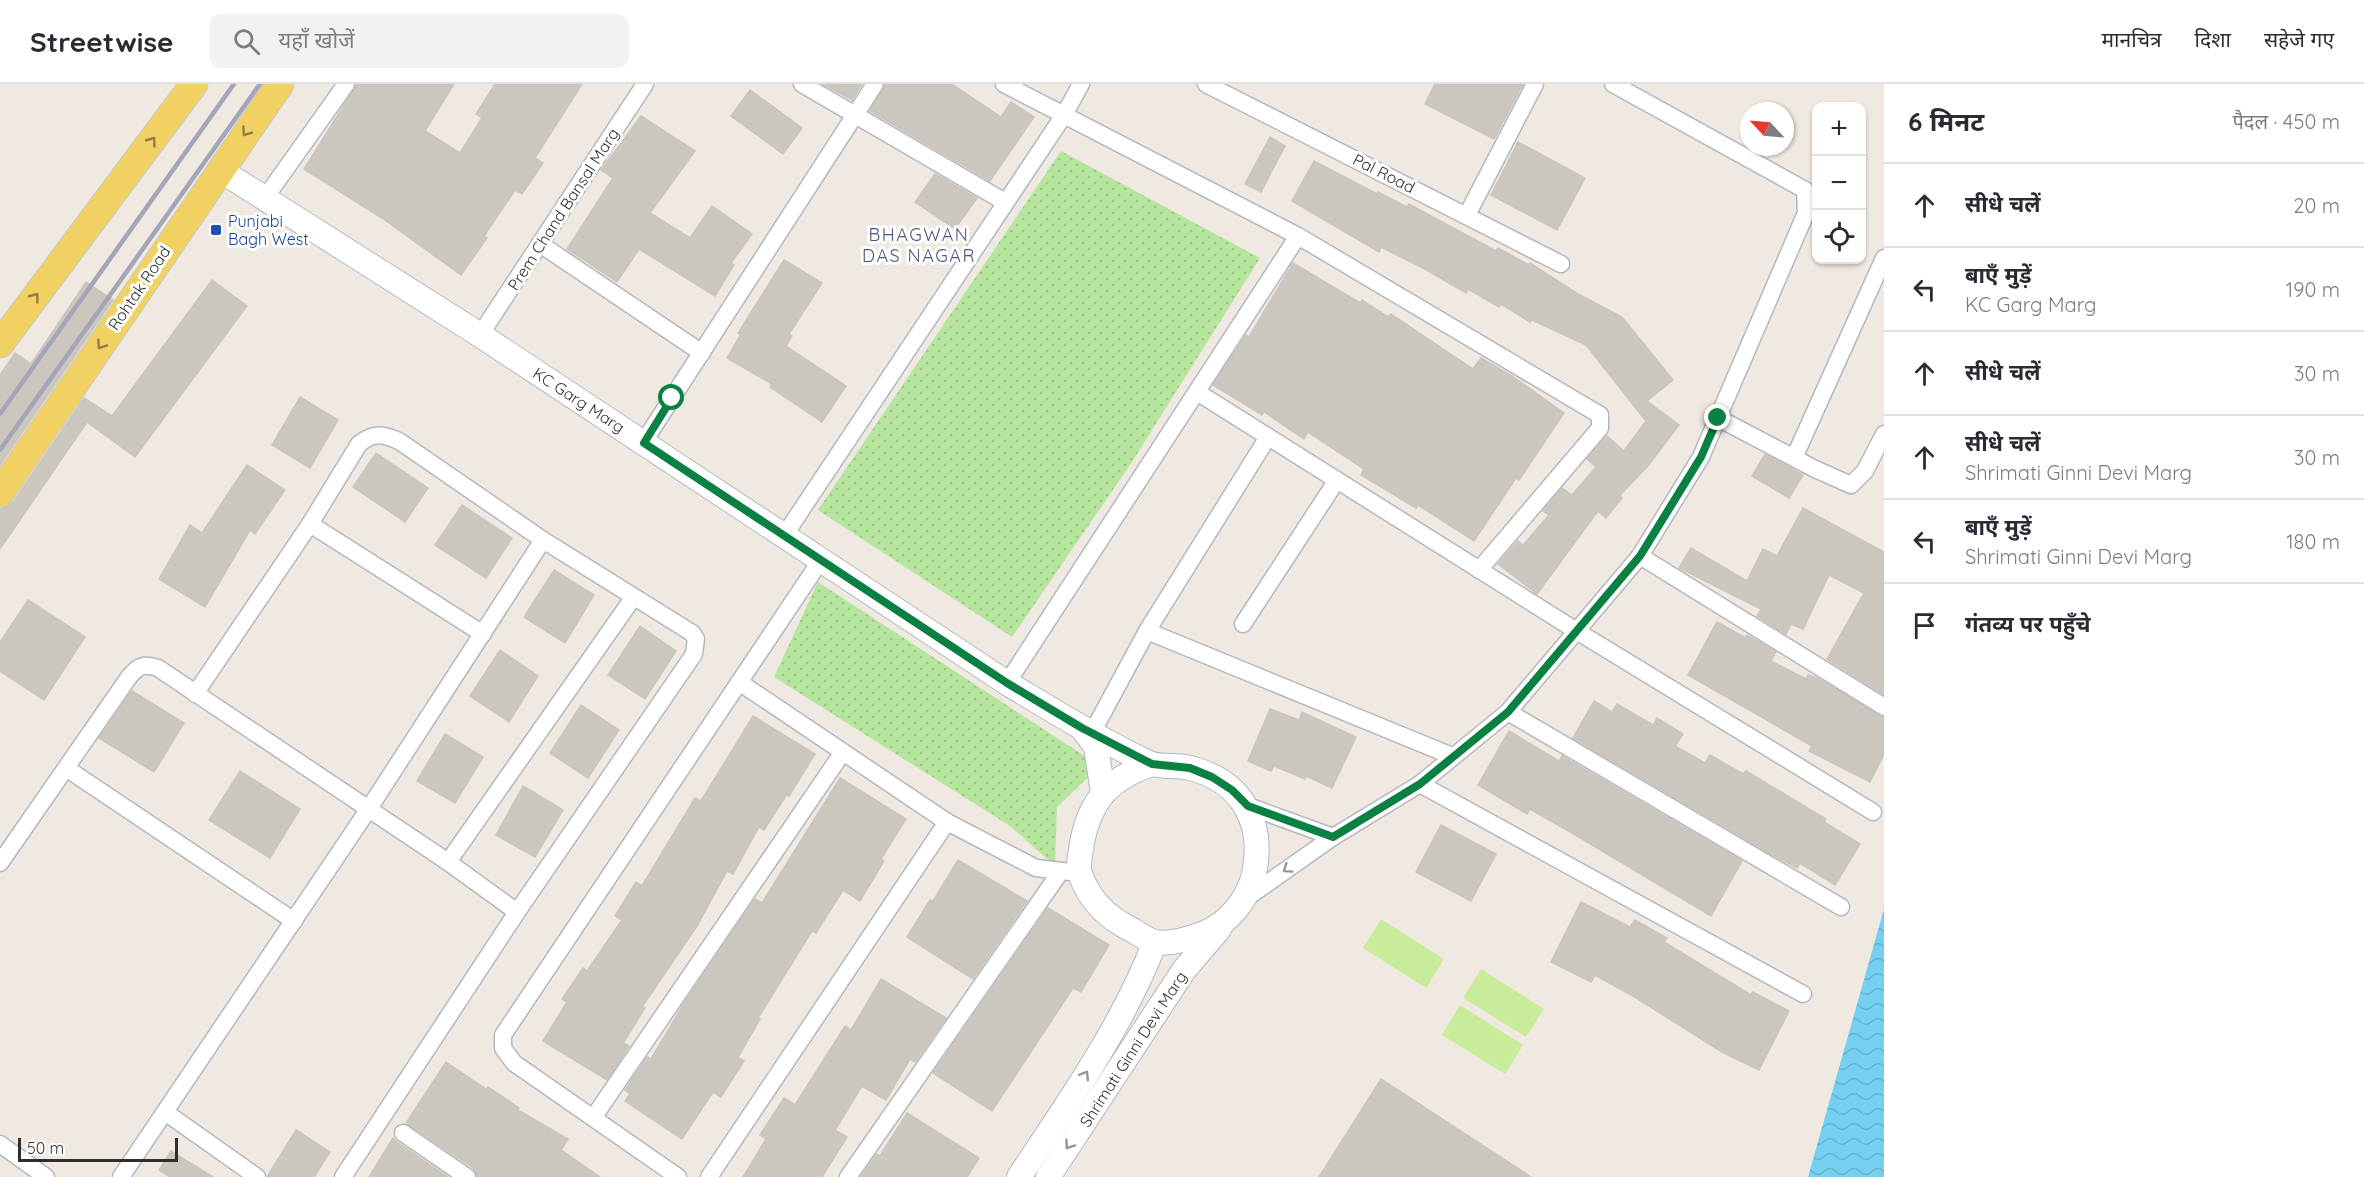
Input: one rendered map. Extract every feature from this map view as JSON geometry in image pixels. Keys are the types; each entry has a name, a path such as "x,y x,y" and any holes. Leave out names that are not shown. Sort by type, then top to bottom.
{"main road":[{"path":"0,344 194,84"},
{"name":"Rohtak Road","path":"0,493 280,84"}],"street":[{"path":"265,198 346,84"},
{"name":"Prem Chand Bansal Marg","path":"480,334 645,84"},
{"path":"802,84 1005,202"},
{"path":"644,443 875,84"},
{"path":"1004,84 1298,236 1600,415 1600,428 1479,570"},
{"path":"784,536 1064,115 1081,84"},
{"name":"Pal Road","path":"1206,84 1561,264"},
{"path":"1467,215 1535,84"},
{"path":"739,682 947,822 1036,868 1070,872 1111,920 1155,942 1186,939 1222,924 1242,902 1333,837 1420,784 1508,712 1575,630 1640,556 1701,457 1806,213 1805,190 1613,84"},
{"name":"KC Garg Marg","path":"220,170 480,334 1007,683 1087,730 1152,764"},
{"path":"1007,683 1298,236"},
{"path":"540,244 702,353"},
{"path":"1794,458 1884,258"},
{"path":"1197,392 1575,630 1874,812"},
{"path":"1718,418 1851,485 1865,471 1884,434"},
{"path":"195,694 310,524 359,444 370,435 383,434 399,441 543,540 692,633 696,639 694,654 517,912 343,1177"},
{"path":"1103,792 1098,754 1087,730 1268,437"},
{"path":"1243,624 1337,480"},
{"path":"310,524 483,634"},
{"path":"121,1177 368,810 543,540"},
{"path":"1640,556 1884,707"},
{"path":"678,1177 514,1063 503,1048 503,1035 821,560"},
{"path":"448,862 633,598"},
{"path":"1148,631 1452,756"},
{"path":"0,863 137,668 148,665 158,669 448,862 517,912"},
{"path":"1508,712 1841,907"},
{"path":"593,1118 843,752"},
{"path":"848,1177 1070,872 1087,818 1103,792 1115,781 1152,764 1190,768 1212,777 1232,790 1248,806 1333,837"},
{"path":"66,768 294,921"},
{"path":"1420,784 1803,994"},
{"path":"1242,902 1253,879 1257,859 1257,834 1248,806"},
{"path":"709,1177 947,822"},
{"name":"Shrimati Ginni Devi Marg","path":"1048,1177 1184,970 1222,924"},
{"name":"Shrimati Ginni Devi Marg","path":"1019,1177 1117,1025 1141,977 1155,942"},
{"path":"165,1112 256,1177"},
{"path":"402,1133 467,1177"},
{"path":"0,1144 46,1177"}],"green space":[{"path":"1061,151 1260,258 1130,465 1012,637 818,510"},
{"path":"818,582 1100,766 1057,807 1055,866 1010,826 774,677"},
{"path":"1381,919 1444,959 1426,988 1363,948"},
{"path":"1481,969 1544,1009 1526,1037 1463,998"},
{"path":"1460,1005 1523,1045 1505,1074 1442,1035"}],"water":[{"path":"1884,909 1884,1177 1808,1177"}],"building":[{"path":"357,84 454,84 425,131 460,153 482,118 476,114 495,84 582,84 535,158 543,163 522,194 515,190 484,236 487,238 461,275 382,218 304,169"},
{"path":"823,84 862,84 852,100"},
{"path":"885,84 952,84 1001,117 1011,102 1034,117 990,181 870,111"},
{"path":"1435,84 1523,84 1494,139 1425,104"},
{"path":"750,90 802,128 783,154 731,116"},
{"path":"641,116 695,151 650,213 690,238 712,206 752,234 731,263 734,265 715,296 639,249 617,282 567,249 613,178 601,170"},
{"path":"1270,137 1285,146 1261,192 1245,184"},
{"path":"1518,142 1585,178 1557,230 1491,195"},
{"path":"1314,161 1377,194 1378,192 1407,207 1409,204 1496,251 1498,248 1529,265 1530,263 1578,294 1622,317 1673,380 1647,401 1679,425 1648,466 1620,495 1622,498 1606,518 1598,511 1537,594 1498,564 1518,541 1523,545 1549,515 1543,511 1562,488 1572,495 1596,467 1587,459 1607,436 1624,451 1646,421 1586,345 1532,320 1530,322 1501,304 1499,307 1468,289 1466,293 1381,247 1379,252 1292,201"},
{"path":"935,174 977,198 955,229 915,202"},
{"path":"784,260 822,283 789,334 792,336 786,346 846,386 822,422 770,387 772,384 727,358 741,334 738,333"},
{"path":"1293,263 1360,303 1362,300 1388,317 1391,314 1473,369 1481,358 1512,376 1564,413 1519,480 1516,478 1474,541 1418,505 1416,508 1361,475 1364,469 1308,432 1304,439 1264,412 1262,415 1213,385 1246,335 1249,337"},
{"path":"212,280 247,306 135,457 87,422 0,549 0,509 13,502 84,398 112,416"},
{"path":"86,282 113,300 0,465 0,375 15,353 31,364"},
{"path":"300,397 338,420 310,468 272,445"},
{"path":"376,453 428,488 405,522 353,487"},
{"path":"1765,454 1803,475 1789,498 1752,476"},
{"path":"247,465 285,490 255,534 250,530 205,607 159,579 190,525 202,533"},
{"path":"462,505 512,538 486,578 435,545"},
{"path":"1803,508 1884,552 1884,695 1827,659 1864,593 1829,575 1803,629 1791,624 1786,634 1757,616 1761,609 1679,568 1691,548 1747,581 1763,549 1777,556"},
{"path":"554,570 594,595 565,643 524,617"},
{"path":"28,600 85,637 44,700 0,671 0,642"},
{"path":"1717,622 1746,638 1747,635 1776,652 1771,661 1806,679 1808,675 1817,678 1884,717 1884,754 1870,782 1809,751 1812,746 1688,675"},
{"path":"640,626 676,651 645,699 608,675"},
{"path":"500,650 538,676 509,722 470,696"},
{"path":"132,691 184,723 154,772 99,738"},
{"path":"1594,701 1612,712 1617,704 1653,725 1657,718 1683,734 1675,746 1705,763 1710,755 1743,774 1746,771 1826,819 1824,822 1860,844 1835,885 1800,863 1797,868 1771,854 1573,738"},
{"path":"581,705 619,730 588,778 550,753"},
{"path":"1270,709 1299,720 1302,712 1356,737 1332,788 1306,776 1305,779 1274,766 1271,771 1248,761"},
{"path":"753,716 815,754 789,796 787,794 764,830 759,827 733,874 727,871 697,926 642,1007 645,1008 623,1043 629,1046 607,1080 543,1041 567,1002 562,999 583,968 587,971 622,920 615,916 636,882 642,886 695,798 701,801"},
{"path":"1509,731 1559,761 1562,756 1742,861 1711,916 1530,809 1527,814 1478,785"},
{"path":"445,734 483,757 455,803 417,781"},
{"path":"240,771 300,809 270,858 209,820"},
{"path":"840,778 906,819 881,859 884,861 860,901 843,890 816,933 812,931 758,1018 760,1019 738,1057 744,1061 721,1097 713,1092 682,1139 625,1101 630,1094 625,1090 647,1057 651,1059 683,1005 755,899 762,903"},
{"path":"523,786 563,810 535,857 496,835"},
{"path":"1441,825 1496,854 1471,901 1416,872"},
{"path":"958,860 1027,901 973,979 907,937"},
{"path":"1581,902 1630,927 1635,920 1667,938 1664,942 1751,995 1753,992 1789,1011 1759,1070 1722,1052 1595,975 1591,982 1551,962"},
{"path":"1048,908 1109,945 1081,992 1073,988 992,1111 933,1073"},
{"path":"881,979 946,1018 915,1062 910,1059 886,1100 862,1086 835,1130 847,1137 822,1177 743,1177 766,1139 760,1135 784,1098 795,1105 845,1026 851,1030"},
{"path":"446,1062 486,1089 488,1087 519,1108 518,1110 568,1139 561,1150 600,1177 477,1177 473,1168 406,1123"},
{"path":"1381,1079 1531,1177 1319,1177"},
{"path":"907,1113 979,1158 967,1177 861,1177 877,1154 880,1156"},
{"path":"296,1130 330,1152 314,1177 267,1177"},
{"path":"393,1138 397,1142 448,1177 369,1177"},
{"path":"171,1151 213,1177 170,1177 159,1170"}],"railway":[{"path":"0,414 234,84"},
{"path":"0,450 260,84"}],"place":[{"name":"Punjabi Bagh West","path":"216,230"}],"district":[{"name":"BHAGWAN DAS NAGAR","path":"919,245"}],"route":[{"path":"672,398 644,443 1007,683 1082,728 1152,764 1190,768 1212,777 1232,790 1248,806 1333,837 1420,784 1508,712 1524,690 1640,556 1701,457 1718,418"}]}
